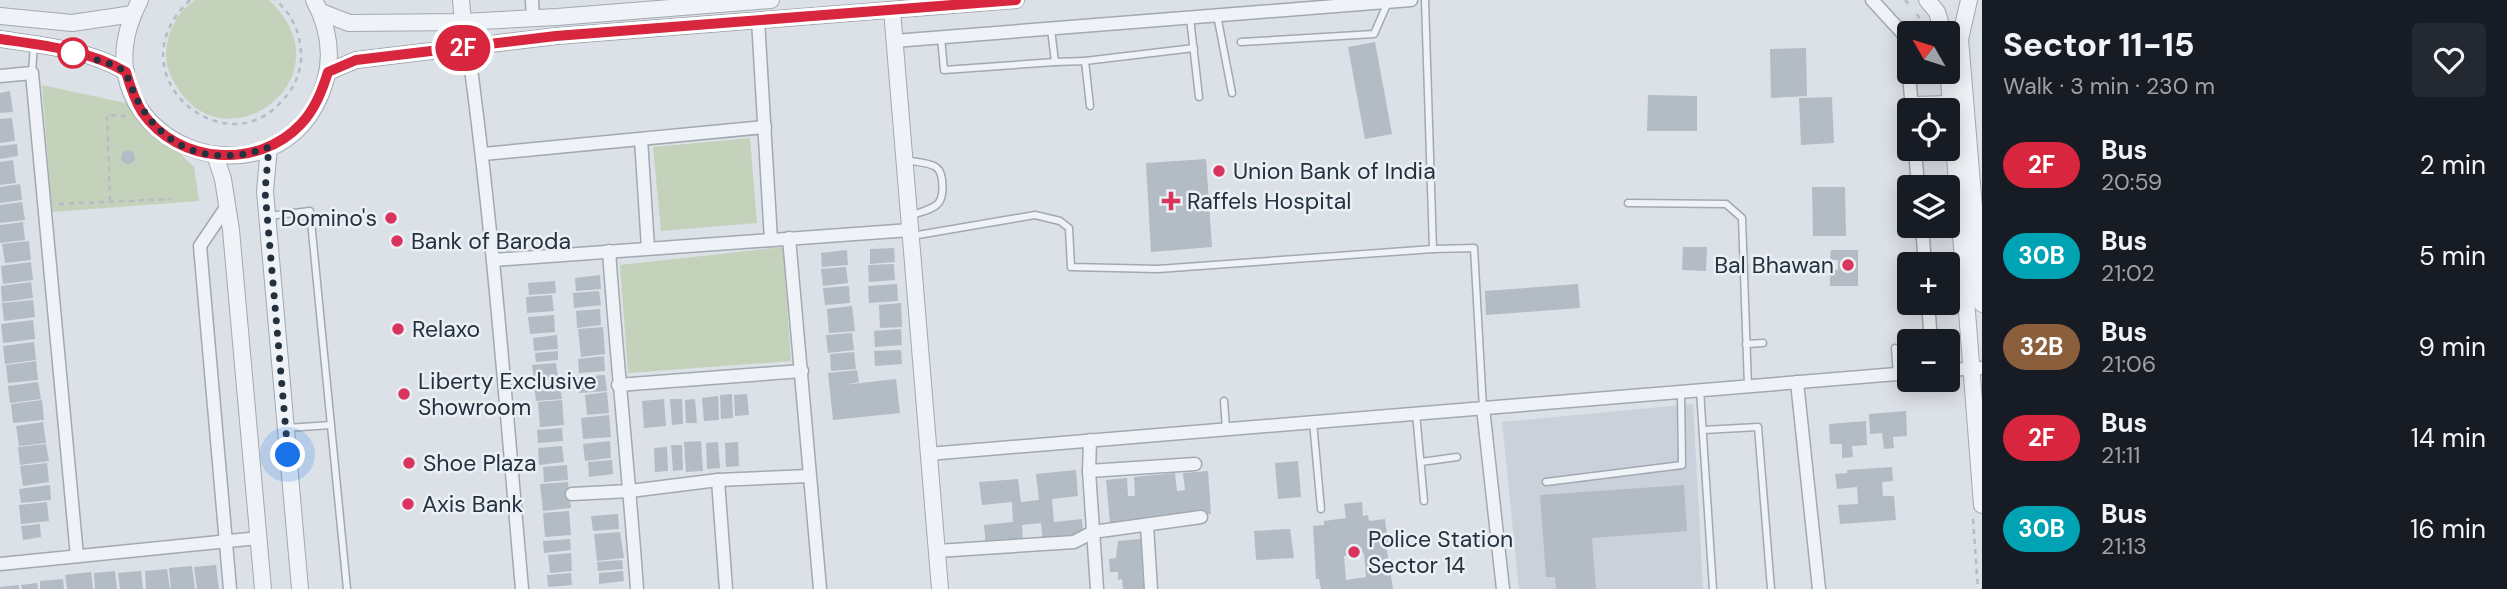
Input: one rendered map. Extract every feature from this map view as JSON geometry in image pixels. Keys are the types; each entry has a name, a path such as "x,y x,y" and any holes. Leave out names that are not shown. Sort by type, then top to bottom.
{"street":[{"path":"461,0 463,22"},
{"path":"532,0 533,18"},
{"path":"317,6 349,23 463,22 771,0"},
{"path":"328,72 356,60 556,36 1016,0"},
{"path":"894,41 1411,0"},
{"path":"1872,0 1906,37 1911,98"},
{"path":"1927,0 1937,12 1940,21"},
{"path":"1969,0 1960,39 1982,304"},
{"path":"136,7 125,43 126,72 137,102 157,128 174,142 194,151 215,155 242,155 269,147 286,137 313,109 328,72 330,52 327,32 317,6"},
{"path":"0,16 72,23 136,7"},
{"path":"892,10 940,589"},
{"path":"758,20 771,240"},
{"path":"0,39 51,46 114,65 126,72"},
{"path":"468,47 494,260 522,589"},
{"path":"0,76 33,73 77,556"},
{"path":"483,154 765,127"},
{"path":"641,139 648,248"},
{"path":"269,147 265,191 300,589"},
{"path":"215,155 223,179 227,206 263,589"},
{"path":"1957,161 1977,368 1982,505"},
{"path":"227,206 200,246 230,589"},
{"path":"494,260 910,228"},
{"path":"789,238 820,589"},
{"path":"609,251 637,589"},
{"path":"618,385 802,371"},
{"path":"928,454 1897,374"},
{"path":"1797,382 1819,589"},
{"path":"1483,408 1503,589"},
{"path":"1090,440 1089,471 1097,589"},
{"path":"1089,471 1195,464"},
{"path":"572,494 630,491 718,480 809,476"},
{"path":"718,480 726,589"},
{"path":"937,551 1074,542 1093,532 1201,517"},
{"path":"1147,524 1151,589"},
{"path":"0,564 259,538"}],"lane":[{"path":"1425,0 1433,249"},
{"path":"1241,42 1374,34 1388,2"},
{"path":"1217,15 1232,93"},
{"path":"1190,18 1199,97"},
{"path":"1051,29 1055,62"},
{"path":"941,37 944,70 1085,61 1194,48"},
{"path":"33,73 34,44"},
{"path":"1085,61 1090,106"},
{"path":"904,160 933,165 939,170 944,197 910,228"},
{"path":"1628,203 1726,204 1742,218 1748,386"},
{"path":"267,216 310,211 347,589"},
{"path":"910,228 1035,215 1060,221 1069,228 1071,267 1108,269 1158,269 1474,248 1483,408"},
{"path":"1746,344 1763,343"},
{"path":"1895,348 1897,354"},
{"path":"1700,390 1713,589"},
{"path":"1546,482 1682,465 1681,392"},
{"path":"1224,401 1226,429"},
{"path":"1416,414 1424,501"},
{"path":"1313,422 1321,509"},
{"path":"285,429 331,425"},
{"path":"1703,429 1758,427 1771,589"},
{"path":"1420,462 1457,457"}],"path":[{"path":"190,0 178,11 169,27 164,45 168,81 177,97 190,110 211,120 233,124 256,120 275,108 291,92 300,70 302,47 296,25 283,6 275,0"},
{"path":"1905,0 1912,6 1920,21"},
{"path":"110,201 107,115 136,117"},
{"path":"57,204 171,199"}],"shaded area":[{"path":"1693,404 1703,589 1519,589 1502,422"}],"green space":[{"path":"195,0 269,0 290,29 296,57 289,82 273,102 251,115 226,119 201,111 179,90 168,69 167,47 178,17"},
{"path":"42,85 130,104 194,167 199,201 52,212"},
{"path":"750,138 757,223 661,231 653,147"},
{"path":"783,247 791,361 628,373 620,265"}],"building":[{"path":"1375,42 1392,134 1365,139 1348,47"},
{"path":"1806,48 1807,96 1771,98 1770,49"},
{"path":"10,91 13,112 0,113 0,93"},
{"path":"1648,95 1697,96 1697,131 1647,131"},
{"path":"1832,97 1834,143 1801,145 1799,98"},
{"path":"12,118 15,141 0,143 0,119"},
{"path":"17,144 18,156 0,159 0,146"},
{"path":"125,150 131,150 135,157 131,164 125,164 121,160 121,154"},
{"path":"1206,159 1212,247 1151,252 1146,163"},
{"path":"13,160 16,183 0,185 0,162"},
{"path":"20,184 22,200 0,203 0,187"},
{"path":"1812,187 1845,187 1846,236 1813,236"},
{"path":"22,202 25,220 0,223 0,205"},
{"path":"23,222 25,240 0,243 0,225"},
{"path":"29,241 31,260 5,263 2,244"},
{"path":"1683,247 1707,247 1706,271 1682,270"},
{"path":"894,248 895,262 870,264 870,249"},
{"path":"847,250 848,265 822,267 821,253"},
{"name":"Bal Bhawan","path":"1831,250 1858,250 1858,286 1830,286 1830,270 1838,270 1838,260 1830,260"},
{"path":"31,262 33,280 3,284 1,266"},
{"path":"894,264 895,280 869,282 868,265"},
{"path":"846,267 848,283 823,286 821,269"},
{"path":"600,275 601,289 576,291 575,278"},
{"path":"555,281 556,293 529,295 528,283"},
{"path":"31,282 33,298 2,302 1,286"},
{"path":"897,284 898,301 869,303 868,286"},
{"path":"1578,284 1580,308 1486,315 1485,291"},
{"path":"849,286 850,303 825,305 823,288"},
{"path":"599,291 601,305 574,308 573,293"},
{"path":"552,295 554,311 527,313 526,297"},
{"path":"33,300 35,317 4,321 2,303"},
{"path":"901,303 902,327 880,328 879,305"},
{"path":"852,306 855,331 829,333 827,309"},
{"path":"600,309 601,325 577,328 576,311"},
{"path":"554,315 555,332 530,334 528,317"},
{"path":"33,320 35,339 3,343 1,324"},
{"path":"603,327 605,354 581,357 578,329"},
{"path":"901,329 902,345 875,347 874,331"},
{"path":"852,333 854,350 828,353 826,335"},
{"path":"557,335 558,349 534,351 533,338"},
{"path":"34,342 36,360 5,364 3,346"},
{"path":"901,350 902,364 875,366 874,351"},
{"path":"558,351 558,360 536,362 535,353"},
{"path":"854,352 856,369 831,371 830,354"},
{"path":"604,356 605,371 579,373 578,359"},
{"path":"36,361 38,380 8,383 6,365"},
{"path":"556,363 558,377 534,379 532,365"},
{"path":"857,370 859,382 843,385 896,379 900,413 833,420 828,373"},
{"path":"605,375 607,391 579,393 578,377"},
{"path":"38,382 41,399 10,403 8,386"},
{"path":"560,383 562,399 536,401 534,385"},
{"path":"607,392 609,413 587,415 585,395"},
{"path":"732,394 733,418 721,419 720,395"},
{"path":"747,394 749,415 735,416 734,395"},
{"path":"718,396 719,420 704,421 702,398"},
{"path":"664,399 666,426 644,428 642,401"},
{"path":"670,399 682,399 683,424 672,425"},
{"path":"695,399 697,423 686,423 685,400"},
{"path":"42,400 44,420 13,423 11,404"},
{"path":"562,400 564,425 540,427 538,402"},
{"path":"1906,411 1907,436 1893,437 1894,448 1884,449 1882,433 1870,434 1869,414"},
{"path":"609,415 611,437 583,439 581,418"},
{"path":"1866,421 1867,445 1852,446 1853,457 1842,458 1842,444 1830,444 1829,424"},
{"path":"43,422 46,443 19,446 16,426"},
{"path":"562,428 563,441 538,443 537,430"},
{"path":"610,441 611,458 585,461 583,444"},
{"path":"701,441 703,471 686,472 684,442"},
{"path":"718,442 720,468 707,469 706,443"},
{"path":"738,442 739,466 726,467 725,443"},
{"path":"46,444 49,461 20,465 18,447"},
{"path":"671,445 682,445 683,470 673,471"},
{"path":"562,446 564,462 539,465 538,448"},
{"path":"667,447 668,471 655,472 654,448"},
{"path":"612,460 613,474 589,477 588,462"},
{"path":"1298,461 1301,497 1278,499 1275,463"},
{"path":"47,463 49,482 23,486 20,466"},
{"path":"567,465 568,480 544,482 543,467"},
{"path":"1892,467 1893,481 1882,482 1883,496 1894,496 1896,520 1840,524 1838,505 1858,504 1857,487 1837,489 1835,474 1847,473 1847,470"},
{"path":"1076,470 1078,496 1052,499 1054,522 1082,519 1084,541 1043,545 1041,523 1022,525 1023,543 986,547 984,525 1013,522 1012,502 982,505 979,482 1018,479 1021,502 1039,500 1036,474"},
{"path":"1208,471 1211,514 1110,523 1106,480 1127,478 1128,496 1135,496 1134,477 1175,473 1177,491 1185,490 1183,473"},
{"path":"568,482 571,508 543,511 540,484"},
{"path":"50,485 51,500 21,503 19,489"},
{"path":"1684,485 1687,531 1592,538 1596,589 1556,589 1555,577 1546,577 1540,495"},
{"path":"47,502 49,521 21,524 19,505"},
{"path":"1362,502 1363,516 1368,515 1369,521 1385,519 1393,589 1321,589 1319,579 1316,579 1313,526 1324,525 1324,521 1346,518 1344,504","holes":["1364,553 1366,577 1346,580 1344,556"]},
{"path":"569,511 571,535 545,537 543,513"},
{"path":"618,514 619,529 593,531 591,516"},
{"path":"40,524 41,537 23,540 21,526"},
{"path":"1290,529 1294,558 1256,560 1254,531"},
{"path":"620,532 624,558 597,561 594,534"},
{"path":"1152,538 1156,589 1123,589 1122,579 1118,580 1118,572 1110,572 1109,559 1116,558 1118,541"},
{"path":"570,539 571,550 544,553 543,541"},
{"path":"571,553 572,571 550,573 548,555"},
{"path":"622,560 623,569 598,571 597,562"},
{"path":"216,565 219,589 197,589 194,567"},
{"path":"192,566 195,589 171,589 169,568"},
{"path":"167,569 170,589 146,589 145,571"},
{"path":"115,571 117,589 95,589 94,573"},
{"path":"141,571 143,589 120,589 118,573"},
{"path":"623,571 624,581 599,584 599,573"},
{"path":"91,572 93,589 67,589 65,575"},
{"path":"571,573 572,585 548,587 547,575"},
{"path":"63,579 64,589 40,589 40,581"},
{"path":"37,583 38,589 22,589 21,585"},
{"path":"19,585 19,589 0,589 0,587"}],"bus line":[{"name":"2F","path":"0,39 51,46 114,65 126,72 132,93 142,112 174,142 194,151 229,156 256,152 286,137 313,109 328,72 356,60 556,36 1016,0"}],"place":[{"name":"Union Bank of India","path":"1219,171"},
{"name":"Raffels Hospital","path":"1171,201"},
{"name":"Domino's","path":"391,218"},
{"name":"Bank of Baroda","path":"397,241"},
{"name":"Bal Bhawan","path":"1848,265"},
{"name":"Relaxo","path":"398,329"},
{"name":"Liberty Exclusive Showroom","path":"404,394"},
{"name":"Shoe Plaza","path":"409,463"},
{"name":"Axis Bank","path":"408,504"},
{"name":"Police Station Sector 14","path":"1354,552"}],"route":[{"path":"73,53 114,65 126,72 132,93 142,112 174,142 194,151 229,156 269,147 265,191 288,455"}]}
